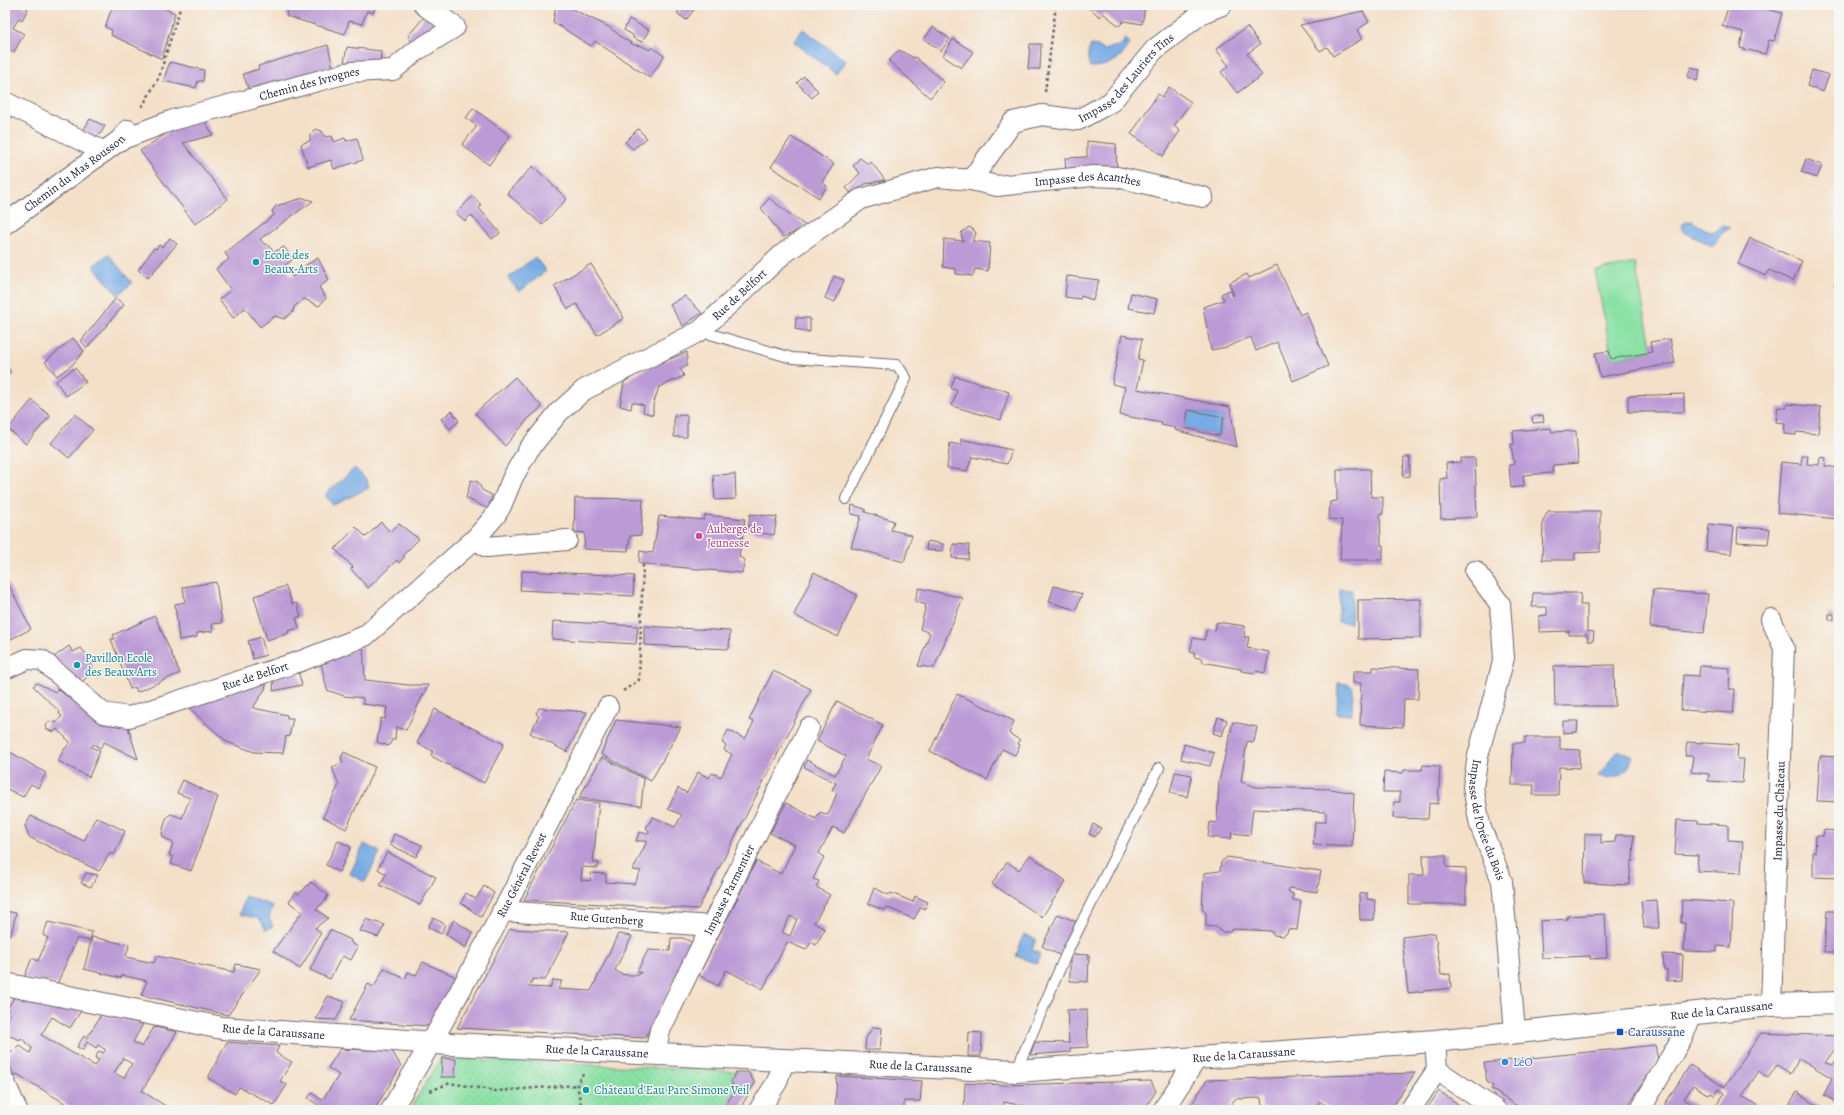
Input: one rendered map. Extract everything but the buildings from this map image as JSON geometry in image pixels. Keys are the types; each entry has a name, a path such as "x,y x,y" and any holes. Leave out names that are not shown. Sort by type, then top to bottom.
{"street":[{"name":"Chemin des Ivrognes","path":"120,140 174,120 351,72 393,70 416,51 455,27 424,5"},
{"name":"Impasse des Lauriers Tins","path":"1042,115 1078,120 1111,102 1155,49 1206,9 1222,5"},
{"path":"5,102 104,152"},
{"path":"971,180 1013,122 1042,115"},
{"name":"Chemin du Mas Rousson","path":"5,224 120,140 135,120"},
{"name":"Impasse des Acanthes","path":"971,180 997,186 1093,176 1117,176 1203,197"},
{"name":"Rue de Belfort","path":"12,666 27,659 42,660 103,713 129,717 301,661 365,636 481,543 498,511 518,467 529,449 549,422 584,390 700,330 783,254 861,199 938,177 971,180"},
{"path":"481,543 567,540"},
{"name":"Impasse de l'Orée du Bois","path":"1475,571 1500,604 1504,658 1478,756 1473,787 1480,825 1502,881 1515,1032"},
{"name":"Impasse du Château","path":"1771,619 1784,648 1771,1005"},
{"name":"Rue Général Revest","path":"391,1110 432,1043 502,912 608,707"},
{"name":"Impasse Parmentier","path":"655,1053 660,1030 809,728"},
{"name":"Rue Gutenberg","path":"502,912 712,926"},
{"name":"Rue de la Caraussane","path":"5,984 222,1028 432,1043 1016,1071 1435,1041 1771,1005 1839,1003"},
{"path":"1640,1110 1683,1036 1692,1013"},
{"path":"1410,1110 1437,1070 1435,1041"},
{"path":"1163,1110 1197,1058"},
{"path":"759,1110 777,1082 784,1060"},
{"path":"1437,1070 1496,1110"},
{"path":"5,1083 17,1110"}],"lane":[{"path":"700,330 792,358 897,365 906,378 846,499"},
{"path":"1016,1071 1067,952 1159,768"}],"path":[{"path":"135,120 159,76 181,5"},
{"path":"1042,115 1056,5"},
{"path":"608,707 611,698 639,680 642,564"},
{"path":"582,1110 577,1085 596,1051"},
{"path":"424,1094 450,1083 496,1091 577,1085"}],"green space":[{"path":"1635,263 1652,351 1612,359 1595,271"},
{"name":"Château d'Eau Parc Simone Veil","path":"441,1058 749,1072 755,1083 738,1110 409,1110"}],"water":[{"path":"803,29 846,61 836,74 794,42"},
{"path":"1125,39 1130,43 1123,54 1118,58 1103,66 1090,67 1088,56 1091,45 1098,46 1103,50 1121,45"},
{"path":"1692,221 1710,232 1716,231 1723,224 1729,227 1729,229 1722,233 1713,246 1683,232 1682,225 1686,222"},
{"path":"108,254 132,283 118,295 93,266"},
{"path":"535,257 546,271 519,292 508,278"},
{"path":"1188,410 1224,417 1219,436 1185,428"},
{"path":"355,468 366,479 369,488 333,505 325,495"},
{"path":"1340,589 1352,590 1351,623 1338,622"},
{"path":"1338,683 1349,684 1353,688 1352,714 1337,714"},
{"path":"1618,750 1633,756 1628,768 1616,777 1598,776"},
{"path":"364,844 380,852 365,882 350,874"},
{"path":"245,896 273,906 269,917 273,926 266,930 260,919 240,914"},
{"path":"1024,934 1036,939 1032,950 1040,954 1037,964 1016,956"}],"place":[{"name":"Ecole des Beaux-Arts","path":"256,262"},
{"name":"Auberge de Jeunesse","path":"699,536"},
{"name":"Pavillon Ecole des Beaux Arts","path":"77,665"},
{"name":"Caraussane","path":"1620,1032"},
{"name":"LéO","path":"1505,1062"},
{"name":"Château d'Eau Parc Simone Veil","path":"586,1090"}]}
